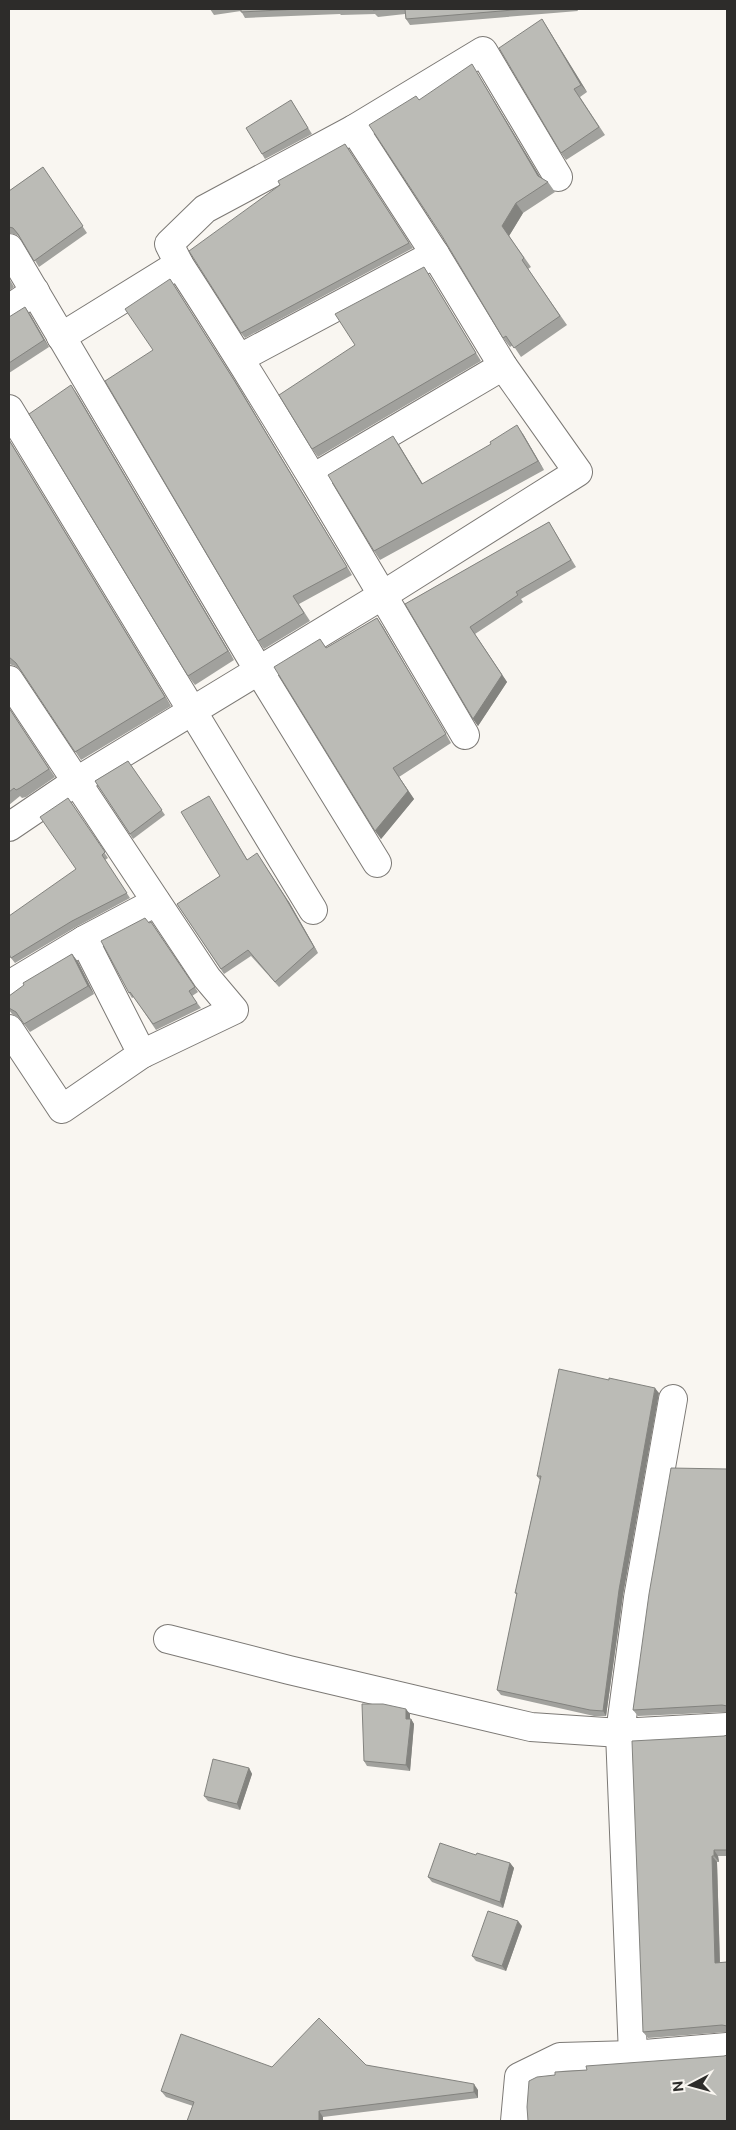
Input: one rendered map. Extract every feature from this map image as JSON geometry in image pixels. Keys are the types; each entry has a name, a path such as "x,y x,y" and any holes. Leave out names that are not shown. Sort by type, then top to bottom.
{"street":[{"path":"465,735 313,478 240,358 179,264 169,244 205,209 354,129 483,51 558,176"},
{"path":"9,827 77,781 383,595 578,472 503,366 435,254 354,129"},
{"path":"9,248 259,671 377,863"},
{"path":"240,358 435,254"},
{"path":"61,337 179,264"},
{"path":"9,308 35,291"},
{"path":"313,478 503,366"},
{"path":"9,409 313,910"},
{"path":"9,680 207,978 234,1010 142,1054 62,1109 9,1029"},
{"path":"9,985 84,940 156,902"},
{"path":"84,940 142,1054"},
{"path":"633,2055 620,1734 638,1598 674,1399"},
{"path":"168,1639 289,1670 531,1727 620,1734 727,1727"},
{"path":"515,2121 519,2077 560,2058 633,2055 727,2047"}],"building":[{"path":"241,9 300,9 241,12"},
{"path":"405,9 525,9 406,19"},
{"path":"542,19 581,85 574,89 599,127 561,153 499,48"},
{"path":"472,64 538,176 548,182 516,203 502,226 524,258 522,260 560,316 514,348 506,336 503,338 442,236 369,125 416,96 419,100"},
{"path":"291,100 308,128 262,154 246,128"},
{"path":"345,144 409,243 241,333 189,251 280,185 278,181"},
{"path":"43,167 83,226 34,261 18,234 13,228 9,227 9,191"},
{"path":"424,267 476,353 312,449 279,395 355,345 335,314"},
{"path":"170,279 234,380 347,567 293,596 304,613 258,641 105,381 153,350 125,309"},
{"path":"25,307 44,340 9,363 9,317"},
{"path":"71,385 228,651 188,676 29,414"},
{"path":"517,425 538,461 374,551 328,475 393,436 422,484 491,444 490,442"},
{"path":"9,440 165,697 75,752 16,663 9,657"},
{"path":"549,522 571,560 516,592 518,595 470,627 502,675 473,719 405,604"},
{"path":"377,618 446,734 393,768 408,791 375,831 274,667 320,639 326,648"},
{"path":"9,708 49,769 20,788 16,790 14,788 9,792"},
{"path":"128,761 162,810 130,834 95,781"},
{"path":"209,796 247,860 257,853 314,947 275,982 248,950 221,969 177,904 220,876 181,812"},
{"path":"68,798 105,852 102,855 127,893 72,921 11,958 9,954 9,916 76,869 40,817"},
{"path":"145,918 149,923 151,922 195,987 189,991 197,1003 153,1024 129,993 101,941"},
{"path":"72,954 88,986 24,1024 16,1012 9,1008 9,996 24,985 23,983"},
{"path":"559,1369 655,1388 619,1590 603,1711 590,1710 497,1690 517,1593 515,1593 541,1476 537,1476"},
{"path":"671,1468 727,1469 727,1706 633,1710 649,1594"},
{"path":"362,1704 383,1704 406,1709 406,1719 411,1719 406,1765 364,1761"},
{"path":"727,1735 727,1850 714,1850 714,1856 712,1856 715,1963 727,1962 727,2026 643,2032 632,1741"},
{"path":"213,1759 249,1768 237,1804 204,1796"},
{"path":"440,1843 476,1855 477,1853 510,1863 500,1902 428,1877"},
{"path":"488,1911 518,1921 502,1966 472,1956"},
{"path":"319,2018 366,2065 474,2084 474,2092 319,2111 319,2121 187,2121 194,2102 161,2091 181,2034 272,2067"},
{"path":"727,2055 727,2121 528,2121 529,2081 537,2077 555,2075 555,2072 587,2070 586,2066"}]}
